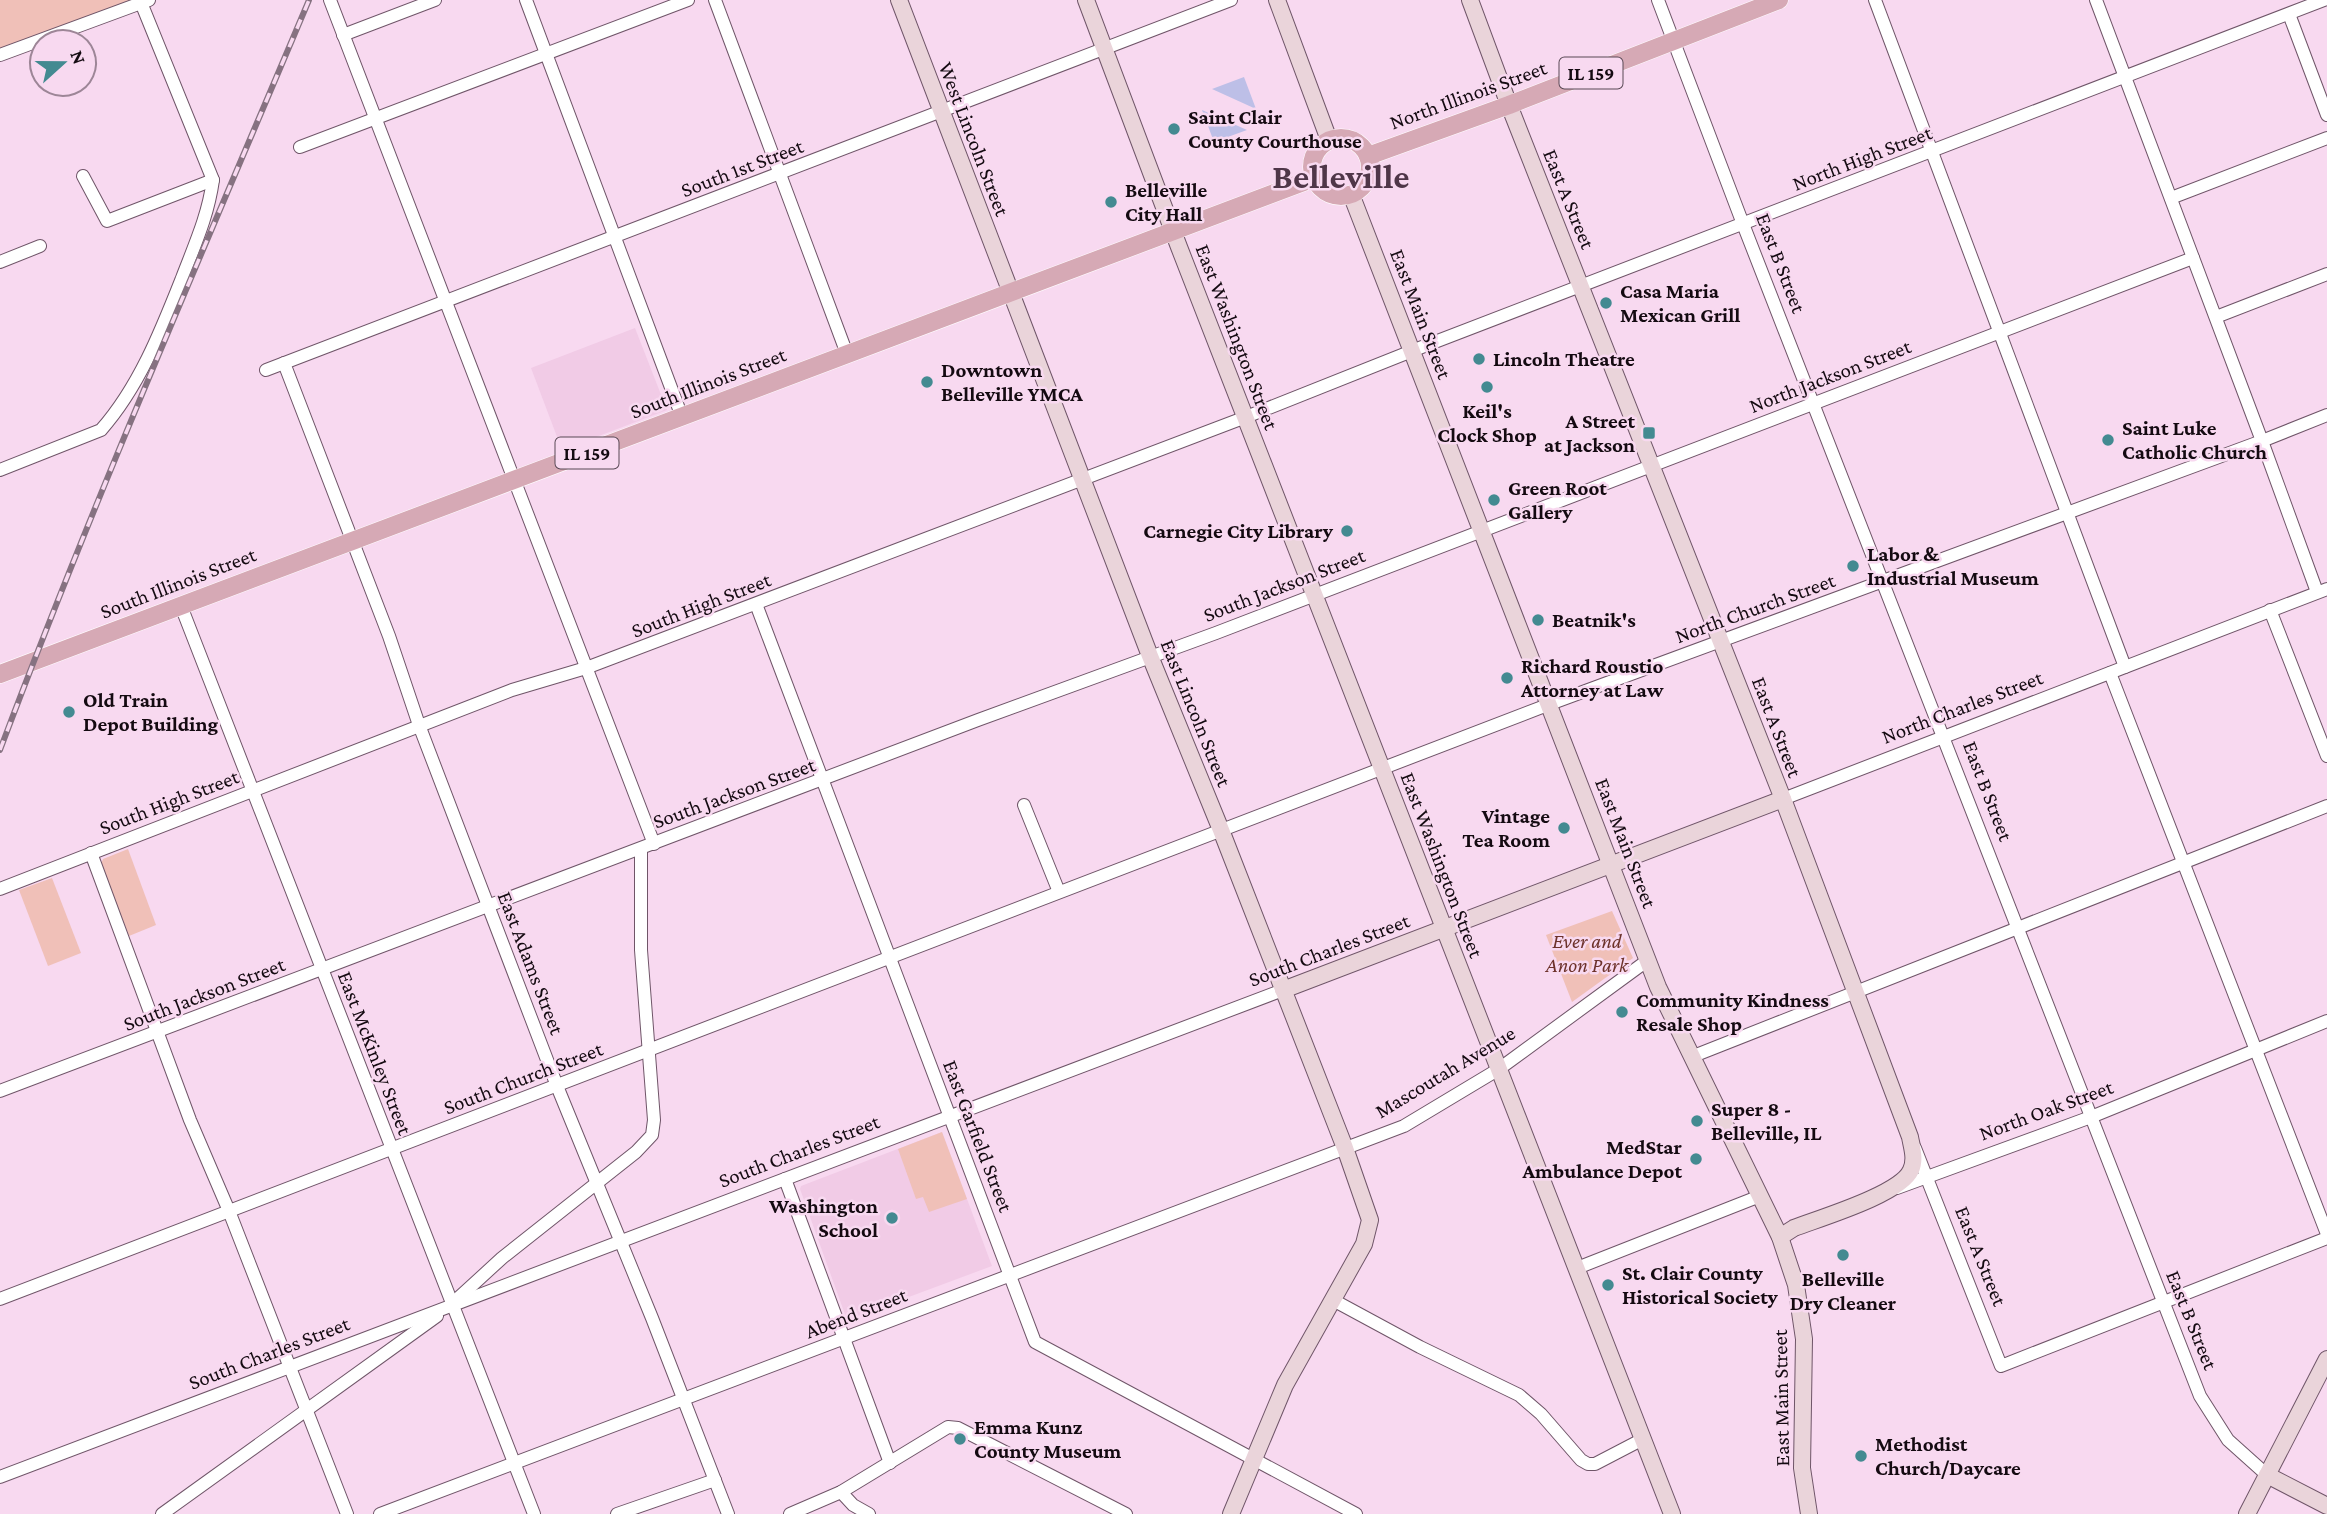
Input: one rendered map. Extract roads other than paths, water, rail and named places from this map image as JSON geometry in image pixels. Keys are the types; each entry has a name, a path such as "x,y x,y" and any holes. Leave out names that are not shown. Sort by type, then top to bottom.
{"main road":[{"name":"North Illinois Street","path":"1368,156 1509,105 1779,0"},
{"path":"1344,138 1353,141 1361,146 1368,156 1368,176 1363,185 1352,194 1328,193 1314,178 1313,159 1317,150 1329,140 1344,138"},
{"name":"South Illinois Street","path":"0,674 1314,178"}],"street":[{"path":"162,1514 453,1305 502,1258 636,1152 652,1135 654,1119 641,950 647,846 586,668 330,0"},
{"path":"343,35 435,0"},
{"path":"526,0 682,417"},
{"path":"300,146 688,0"},
{"path":"715,0 847,354"},
{"name":"West Lincoln Street","path":"899,0 1009,293"},
{"name":"East Washington Street","path":"1086,0 1173,232 1672,1514"},
{"name":"South 1st Street","path":"266,370 1231,0"},
{"path":"1278,0 1329,140"},
{"name":"East A Street","path":"1470,0 1783,799 1910,1137 2001,1366 2163,1303"},
{"name":"East B Street","path":"1658,0 2200,1396 2228,1440 2267,1475 2327,1506"},
{"path":"1875,0 2125,667"},
{"path":"2095,0 2262,441 2322,591"},
{"path":"0,55 144,1 213,180 209,209 168,314 142,370 113,417 101,430 0,470"},
{"name":"North High Street","path":"1413,351 2125,78 2315,2"},
{"path":"2290,14 2327,115"},
{"path":"2171,198 2327,138"},
{"path":"83,176 107,220 213,180"},
{"name":"East Main Street","path":"1352,194 1658,987 1780,1237 1796,1285 1804,1339 1802,1468 1809,1514"},
{"path":"0,262 40,246"},
{"name":"North Jackson Street","path":"1482,529 2193,258"},
{"path":"2216,317 2327,274"},
{"name":"East Lincoln Street","path":"1009,293 1345,1148"},
{"name":"South High Street","path":"0,889 419,725 512,690 586,668 1083,480 1413,351"},
{"name":"East Adams Street","path":"284,363 557,1086 728,1514"},
{"name":"North Church Street","path":"1550,704 2327,415"},
{"name":"South Jackson Street","path":"0,1091 1315,595 1482,529"},
{"name":"North Charles Street","path":"1612,865 2322,591"},
{"name":"East Garfield Street","path":"756,604 1035,1342 1356,1514"},
{"name":"East McKinley Street","path":"181,606 534,1514"},
{"path":"2270,610 2327,756"},
{"path":"2109,673 2327,1236 2163,1303"},
{"name":"South Church Street","path":"0,1299 1550,704"},
{"path":"1024,805 1059,892"},
{"path":"1691,1057 2327,806"},
{"path":"91,853 190,1120 229,1211 347,1514"},
{"name":"South Charles Street","path":"0,1477 1612,865"},
{"name":"Mascoutah Avenue","path":"1345,1148 1404,1126 1499,1069 1648,960"},
{"name":"North Oak Street","path":"1780,1237 1794,1228 1926,1176 2091,1117 2327,1021"},
{"path":"1885,1193 1907,1177 1911,1170 1914,1157 1910,1137"},
{"path":"1231,1514 1285,1385 1364,1244 1370,1220 1345,1148"},
{"name":"Abend Street","path":"380,1514 1345,1148"},
{"path":"785,1179 890,1463"},
{"path":"1577,1268 1760,1196"},
{"path":"1333,1300 1420,1347 1519,1395 1541,1414 1581,1460 1588,1464 1595,1464 1643,1439"},
{"path":"2247,1514 2327,1359"},
{"path":"790,1514 841,1492 948,1427 958,1428 1126,1514"},
{"path":"617,1514 715,1480"},
{"path":"841,1492 853,1505 869,1514"}],"water":[{"path":"1244,77 1256,109 1212,89"},
{"path":"1202,110 1247,130 1214,142"}],"railway":[{"path":"0,750 112,467 309,0"}],"place":[{"name":"Saint Clair County Courthouse","path":"1174,129"},
{"name":"Belleville City Hall","path":"1111,202"},
{"name":"Casa Maria Mexican Grill","path":"1606,303"},
{"name":"Lincoln Theatre","path":"1479,359"},
{"name":"Downtown Belleville YMCA","path":"927,382"},
{"name":"Keil's Clock Shop","path":"1487,387"},
{"name":"A Street at Jackson","path":"1649,433"},
{"name":"Saint Luke Catholic Church","path":"2108,440"},
{"name":"Green Root Gallery","path":"1494,500"},
{"name":"Carnegie City Library","path":"1347,531"},
{"name":"Labor & Industrial Museum","path":"1853,566"},
{"name":"Beatnik's","path":"1538,620"},
{"name":"Richard Roustio Attorney at Law","path":"1507,678"},
{"name":"Old Train Depot Building","path":"69,712"},
{"name":"Vintage Tea Room","path":"1564,828"},
{"name":"Community Kindness Resale Shop","path":"1622,1012"},
{"name":"Super 8 - Belleville, IL","path":"1697,1121"},
{"name":"MedStar Ambulance Depot","path":"1696,1159"},
{"name":"Washington School","path":"892,1218"},
{"name":"Belleville Dry Cleaner","path":"1843,1255"},
{"name":"St. Clair County Historical Society","path":"1608,1285"},
{"name":"Emma Kunz County Museum","path":"960,1439"},
{"name":"Methodist Church/Daycare","path":"1861,1456"}],"district":[{"name":"Belleville","path":"1341,176"}],"park label":[{"name":"Ever and Anon Park","path":"1587,953"}]}
